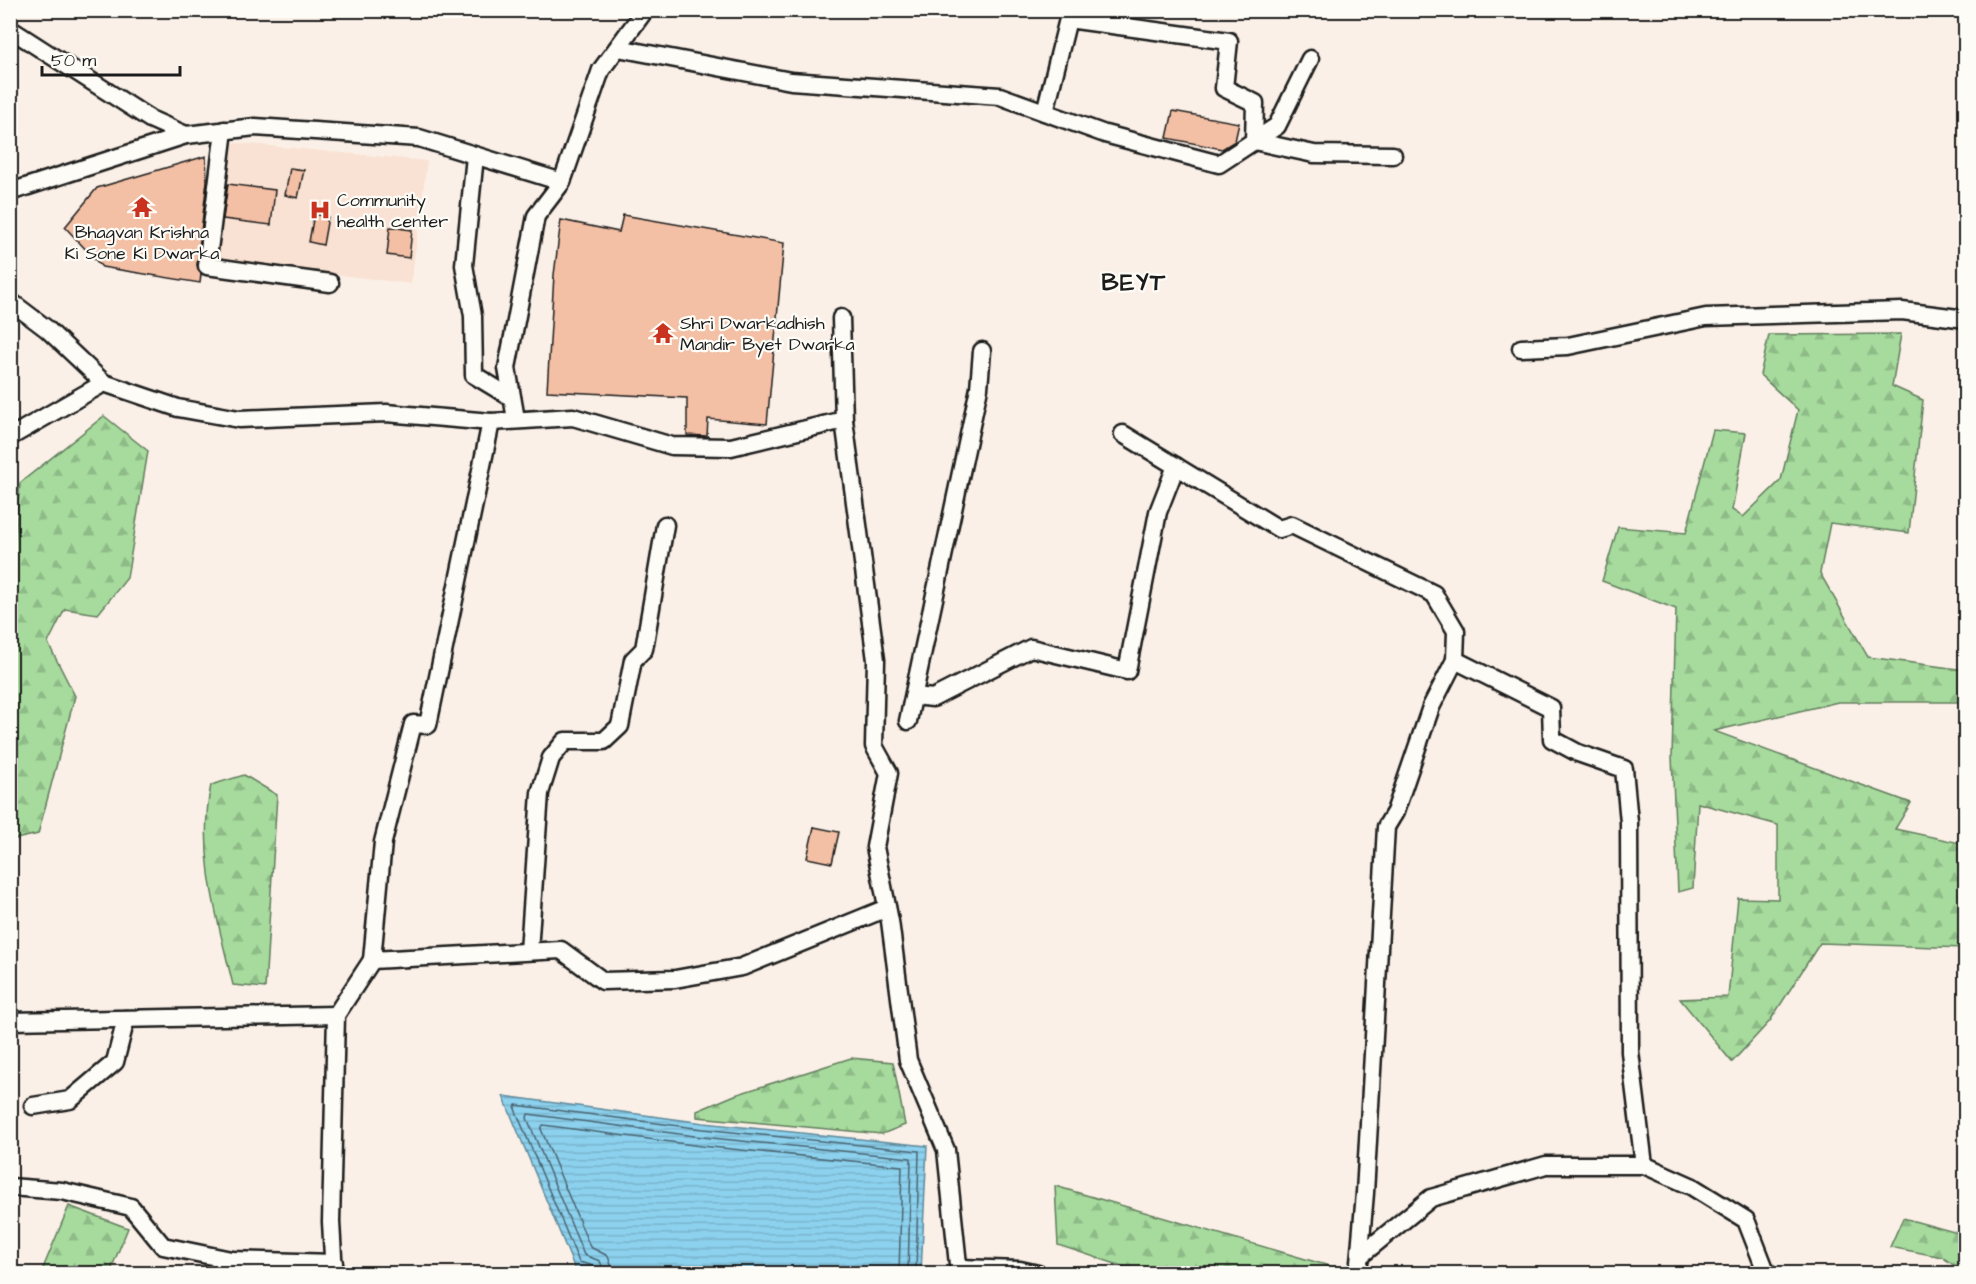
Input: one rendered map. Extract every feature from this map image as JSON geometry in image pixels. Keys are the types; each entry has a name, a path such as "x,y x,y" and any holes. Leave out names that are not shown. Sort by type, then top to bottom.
{"street":[{"path":"516,419 507,368 536,216 562,182 601,70 645,10"},
{"path":"1045,112 1068,19 1117,24 1229,41 1224,88 1255,103 1254,141"},
{"path":"10,29 150,119 186,135"},
{"path":"618,48 791,81 1000,96 1105,134 1218,164 1277,126 1310,59"},
{"path":"10,192 186,135 255,127 419,138 562,182"},
{"path":"224,130 207,266 330,283"},
{"path":"1254,141 1314,154 1393,155"},
{"path":"475,156 464,265 472,316 474,375 512,398"},
{"path":"10,301 47,329 104,383 178,408 239,419 386,413 490,422 573,417 672,446 731,447 844,420"},
{"path":"1521,348 1568,346 1706,317 1902,311 1965,320"},
{"path":"842,318 844,420 876,660 874,746 889,773 875,847 887,908 908,1060 946,1150 959,1271 1020,1270 1038,1274"},
{"path":"908,721 979,388 981,351"},
{"path":"10,437 104,383"},
{"path":"10,1187 62,1191 131,1207 163,1246 231,1260 334,1268 331,1222 336,1015 372,960 383,842 413,724 428,725 490,422"},
{"path":"1123,434 1279,529 1292,525 1434,594 1456,632 1455,660 1431,707 1395,812 1386,827 1358,1274"},
{"path":"914,696 933,698 1031,648 1127,671 1158,512 1176,466"},
{"path":"529,951 540,793 551,758 565,741 604,741 620,726 633,660 644,649 665,525"},
{"path":"1455,660 1551,708 1552,739 1578,753 1624,769 1629,822 1630,1052 1644,1166"},
{"path":"372,960 561,950 603,981 675,979 741,968 887,908"},
{"path":"10,1021 336,1015"},
{"path":"33,1106 70,1100 115,1062 126,1019"},
{"path":"1360,1256 1431,1198 1546,1165 1644,1166 1691,1186 1746,1220 1767,1274"},
{"path":"212,1274 231,1260"}],"shaded area":[{"name":"Community health center","path":"228,142 427,161 411,284 215,259"}],"green space":[{"path":"1901,334 1892,386 1923,400 1909,533 1830,523 1820,573 1868,657 1965,670 1965,702 1838,702 1714,731 1911,803 1895,829 1965,844 1965,948 1820,943 1770,1021 1732,1062 1680,999 1728,997 1738,898 1778,899 1778,825 1698,803 1693,888 1678,892 1672,757 1676,609 1602,581 1618,527 1686,533 1713,430 1746,433 1732,510 1743,517 1781,480 1798,410 1760,375 1769,335"},
{"path":"104,416 148,451 127,578 98,614 65,609 48,643 75,696 38,834 11,840 10,590 20,483"},
{"path":"244,775 277,795 265,988 233,985 215,910 208,860 207,810 211,785"},
{"path":"851,1058 893,1062 905,1125 882,1134 697,1117 697,1111 735,1095"},
{"path":"1055,1186 1333,1267 1333,1273 1143,1273 1058,1245"},
{"path":"69,1206 128,1228 112,1267 114,1273 41,1273"},
{"path":"1903,1218 1965,1235 1965,1273 1942,1257 1890,1247"}],"water":[{"path":"503,1096 704,1123 927,1146 921,1273 617,1274 575,1269"}],"building":[{"path":"1173,111 1239,123 1235,141 1222,149 1167,138"},
{"name":"Bhagvan Krishna Ki Sone Ki Dwarka","path":"206,156 207,181 197,265 201,274 200,283 102,267 65,227 97,188"},
{"path":"290,168 304,170 298,198 285,195"},
{"path":"228,184 275,190 271,225 223,219"},
{"path":"314,214 328,217 323,245 309,242"},
{"name":"Shri Dwarkadhish Mandir Byet Dwarka","path":"623,215 784,243 767,424 708,419 707,436 687,435 687,398 547,391 554,275 561,220 619,232"},
{"path":"390,227 412,230 409,258 387,255"},
{"path":"814,827 839,832 832,863 807,858"}],"place":[{"name":"Bhagvan Krishna Ki Sone Ki Dwarka","path":"142,207"},
{"name":"Community health center","path":"320,210"},
{"name":"Shri Dwarkadhish Mandir Byet Dwarka","path":"663,333"}],"district":[{"name":"BEYT","path":"1134,283"}]}
